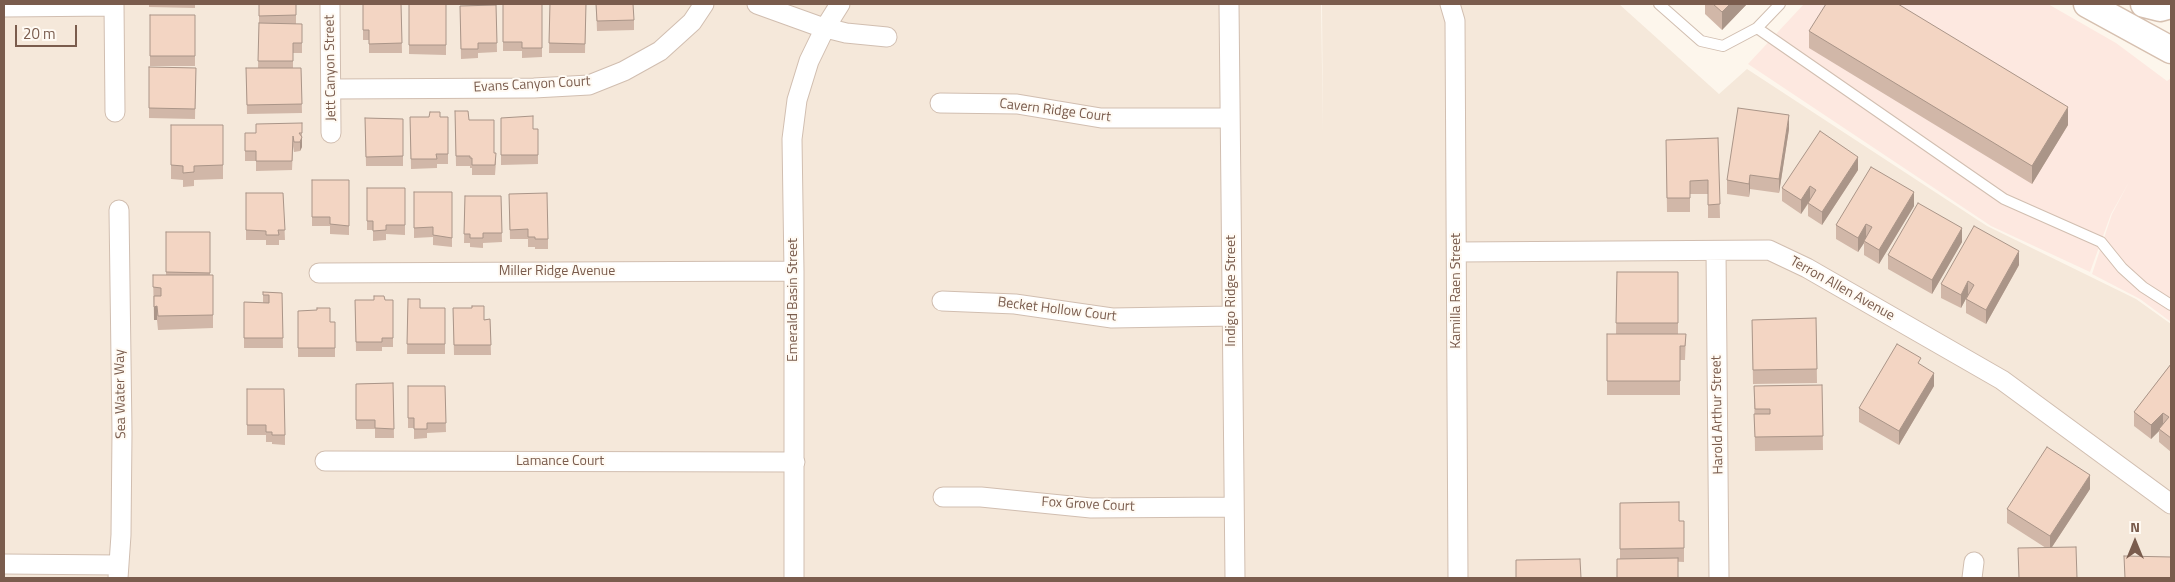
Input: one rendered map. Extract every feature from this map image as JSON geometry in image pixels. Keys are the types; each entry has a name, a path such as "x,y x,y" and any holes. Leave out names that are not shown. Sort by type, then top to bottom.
{"main road":[{"path":"2087,4 2169,45"},
{"path":"2144,4 2160,8 2171,5"}],"street":[{"name":"Jett Canyon Street","path":"330,4 331,133"},
{"name":"Evans Canyon Court","path":"331,89 589,86 624,71 660,52 692,22 704,4"},
{"path":"757,4 825,28 887,37"},
{"name":"Emerald Basin Street","path":"794,578 795,462 792,139 797,100 809,61 825,28 840,4"},
{"name":"Indigo Ridge Street","path":"1229,4 1235,578"},
{"name":"Kamilla Raen Street","path":"1450,4 1455,21 1458,578"},
{"path":"4,7 114,5 114,112"},
{"name":"Cavern Ridge Court","path":"940,103 1017,104 1101,118 1230,118"},
{"name":"Sea Water Way","path":"118,571 122,433 119,210"},
{"name":"Terron Allen Avenue","path":"1457,252 1770,250 1807,268 2002,380 2171,504"},
{"name":"Harold Arthur Street","path":"1716,251 1719,578"},
{"name":"Miller Ridge Avenue","path":"320,273 794,271"},
{"name":"Becket Hollow Court","path":"942,301 1014,304 1112,318 1232,316"},
{"name":"Lamance Court","path":"325,461 795,462"},
{"name":"Fox Grove Court","path":"943,497 981,497 1091,508 1234,507"},
{"path":"4,564 118,571"}],"lane":[{"path":"1659,4 1701,41 1723,46 1757,28 1780,4"},
{"path":"1757,28 2004,198 2101,242 2122,268 2143,287 2171,305"}],"shaded area":[{"path":"4,4 1321,4 1323,133 1322,4 1619,4 1719,94 1747,69 1987,226 2136,299 2171,324 2171,578 4,578"},
{"path":"1804,4 2048,4 2116,43 2167,81 2171,78 2171,322 2140,299 2092,274 2112,214 2129,182 2111,214 2090,272 1991,226 1748,64"}],"building":[{"path":"259,4 296,4 296,15 259,16"},
{"path":"363,4 401,4 402,43 369,44 369,30 363,30"},
{"path":"409,4 446,4 446,45 409,45"},
{"path":"503,4 542,4 542,48 522,48 522,42 503,42"},
{"path":"550,4 586,4 585,44 549,43"},
{"path":"596,4 633,4 634,20 597,21"},
{"path":"1713,4 1730,4 1722,12"},
{"path":"1826,4 1898,4 2068,107 2032,166 1809,31"},
{"path":"496,5 497,43 478,43 478,49 461,49 460,6"},
{"path":"150,15 195,15 195,56 150,56"},
{"path":"259,23 302,24 302,43 293,43 293,61 258,61"},
{"path":"149,67 196,68 195,109 149,108"},
{"path":"246,68 301,68 302,104 247,105"},
{"path":"1738,108 1789,115 1779,179 1750,175 1749,184 1727,180"},
{"path":"455,111 468,111 469,120 494,120 495,165 472,165 472,158 470,156 456,156"},
{"path":"430,112 440,112 440,117 448,117 448,154 436,154 437,159 411,159 410,117 429,117"},
{"path":"533,116 533,129 538,129 538,155 501,155 501,118"},
{"path":"365,118 403,119 403,156 366,157"},
{"path":"302,123 302,133 299,133 302,137 300,142 294,142 293,136 292,161 256,161 256,151 245,151 245,133 256,133 256,124"},
{"path":"171,125 223,125 223,165 194,166 194,172 183,173 183,166 171,165"},
{"path":"1820,131 1858,157 1822,212 1808,203 1816,190 1810,186 1801,200 1782,188"},
{"path":"1718,138 1720,204 1708,205 1708,180 1690,181 1690,198 1667,198 1666,140"},
{"path":"1871,167 1914,192 1879,250 1864,241 1872,227 1866,224 1858,238 1836,225"},
{"path":"312,180 349,180 349,226 330,224 330,217 312,217"},
{"path":"367,188 405,188 405,225 386,225 386,230 373,231 373,221 367,221"},
{"path":"414,192 452,192 452,238 433,235 433,227 414,228"},
{"path":"246,193 283,193 285,230 278,230 279,235 266,235 266,231 246,230"},
{"path":"547,193 548,239 528,237 528,229 510,230 509,194"},
{"path":"465,196 501,196 502,233 483,233 483,238 470,238 470,234 464,234"},
{"path":"1918,203 1962,228 1932,280 1888,255"},
{"path":"1974,226 2019,251 1986,310 1966,299 1974,285 1968,281 1961,295 1941,284"},
{"path":"166,232 210,232 210,273 166,272"},
{"path":"1617,272 1678,272 1678,323 1616,323"},
{"path":"153,275 213,275 213,315 158,316 157,306 154,307 154,296 161,296 161,288 153,287"},
{"path":"263,292 282,293 283,338 244,338 244,302 269,303 269,295 263,295"},
{"path":"374,296 384,296 385,300 393,300 393,338 382,338 382,342 356,342 355,300 374,300"},
{"path":"408,299 420,299 420,308 445,308 445,344 407,344"},
{"path":"472,306 484,306 484,320 490,319 491,345 454,345 453,308 472,308"},
{"path":"317,308 330,308 330,322 335,322 335,348 298,348 298,311 317,310"},
{"path":"1816,318 1817,369 1753,370 1752,320"},
{"path":"1607,334 1686,334 1685,346 1680,346 1680,381 1607,381"},
{"path":"1897,344 1921,358 1918,363 1934,373 1899,431 1859,408"},
{"path":"2171,364 2171,438 2159,429 2169,417 2163,413 2151,425 2134,412"},
{"path":"393,383 394,429 375,428 375,420 356,420 356,384"},
{"path":"1822,385 1823,436 1755,437 1754,414 1770,414 1770,409 1755,409 1754,386"},
{"path":"408,386 445,386 446,423 427,423 427,429 414,429 414,418 408,418"},
{"path":"247,389 284,389 285,435 272,435 272,432 266,432 266,425 247,425"},
{"path":"2047,447 2090,475 2050,536 2007,509"},
{"path":"1679,502 1679,521 1684,521 1684,548 1620,549 1620,503"},
{"path":"2076,547 2077,578 2019,578 2018,548"},
{"path":"2124,556 2171,557 2171,578 2125,578"},
{"path":"1678,558 1678,578 1617,578 1617,559"},
{"path":"1580,559 1581,578 1516,578 1516,560"}]}
